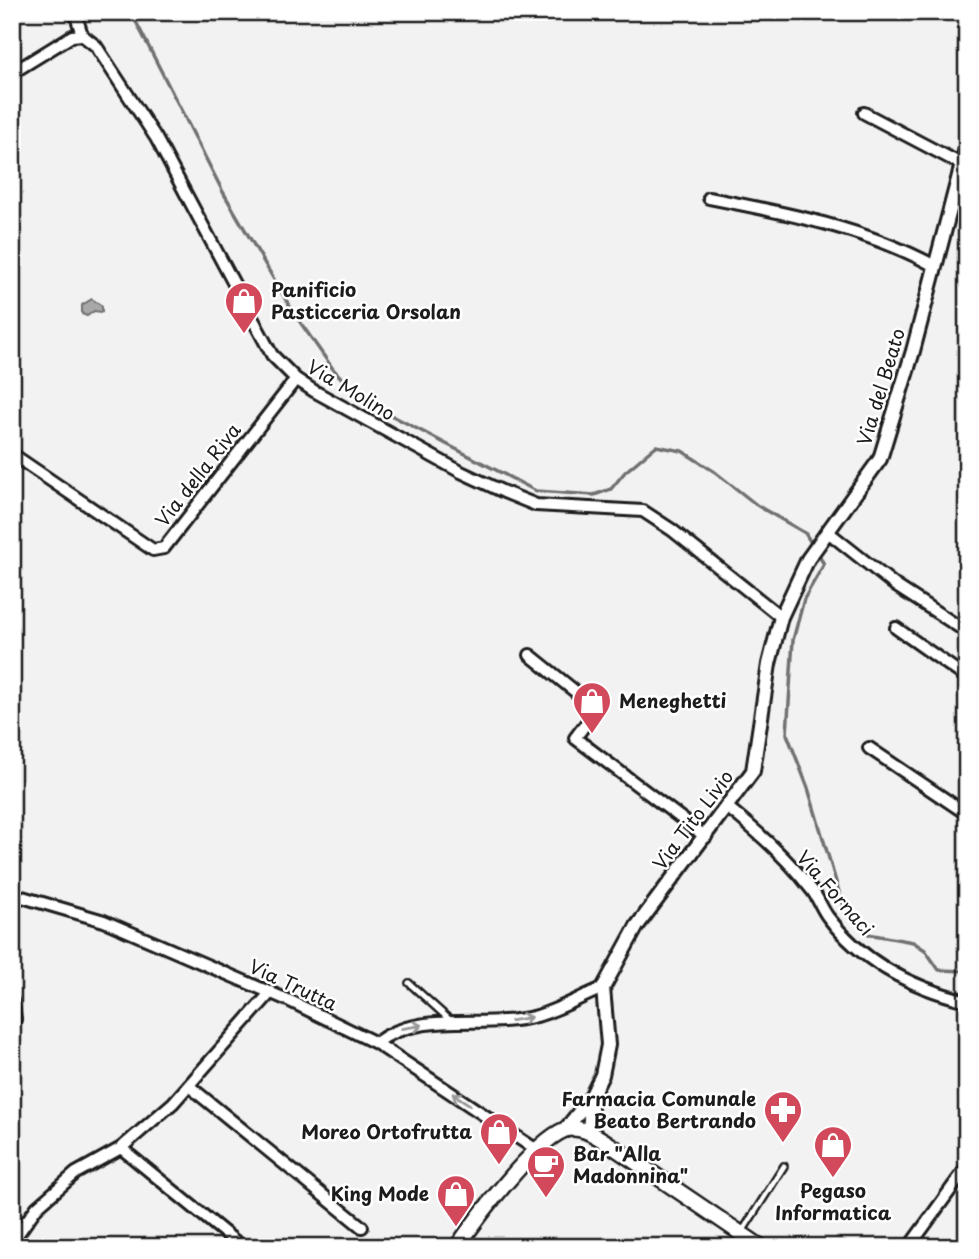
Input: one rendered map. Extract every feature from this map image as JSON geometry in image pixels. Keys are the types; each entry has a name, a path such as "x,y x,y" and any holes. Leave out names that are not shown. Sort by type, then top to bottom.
{"main road":[{"path":"457,1247 492,1199 538,1151 565,1130 589,1131 761,1247"}],"street":[{"path":"12,73 53,46 82,35 75,12"},
{"name":"Via Molino","path":"82,35 96,46 132,101 272,355 296,379 461,472 536,505 643,512 671,530 780,617"},
{"path":"864,113 961,164"},
{"name":"Via del Beato","path":"780,617 808,559 880,459 914,351 933,265 967,145"},
{"path":"709,198 792,214 898,246 933,265"},
{"name":"Via della Riva","path":"12,454 153,550 164,548 296,379"},
{"path":"824,537 967,632"},
{"name":"Via Tito Livio","path":"603,988 637,926 753,771 769,664 780,617"},
{"path":"896,628 967,678"},
{"path":"530,655 597,709 575,738 706,837"},
{"path":"869,748 967,814"},
{"name":"Via Fornaci","path":"727,807 757,832 786,862 812,890 828,917 868,957 931,992 967,1001"},
{"name":"Via Trutta","path":"12,894 104,921 271,992 376,1043 538,1151"},
{"path":"376,1043 391,1031 453,1023 503,1022 535,1016 603,988 608,1045 602,1075 592,1096 565,1130"},
{"path":"12,1242 37,1207 76,1172 121,1148 189,1086 271,992"},
{"path":"12,1001 15,1018 12,1024"},
{"path":"189,1086 362,1227"},
{"path":"589,1131 592,1096"},
{"path":"121,1148 242,1247"},
{"path":"909,1247 962,1183 967,1167"}],"lane":[{"path":"409,983 453,1023"},
{"path":"741,1235 784,1166"}],"shaded area":[{"path":"92,299 102,306 102,312 94,311 87,316 82,314 82,305"}],"waterway":[{"path":"131,12 223,192 293,312 333,369 362,400 536,491 594,495 611,489 625,472 656,446 682,451 715,472 758,506 805,533 813,546"},
{"path":"817,553 824,564 804,599 793,640 787,734 808,788 845,912 868,934 913,942 925,950 939,970 967,971"}],"place":[{"name":"Panificio Pasticceria Orsolan","path":"244,335"},
{"name":"Meneghetti","path":"592,735"},
{"name":"Farmacia Comunale Beato Bertrando","path":"783,1144"},
{"name":"Moreo Ortofrutta","path":"499,1166"},
{"name":"Pegaso Informatica","path":"833,1179"},
{"name":"Bar \"Alla Madonnina\"","path":"546,1199"},
{"name":"King Mode","path":"456,1228"}]}
